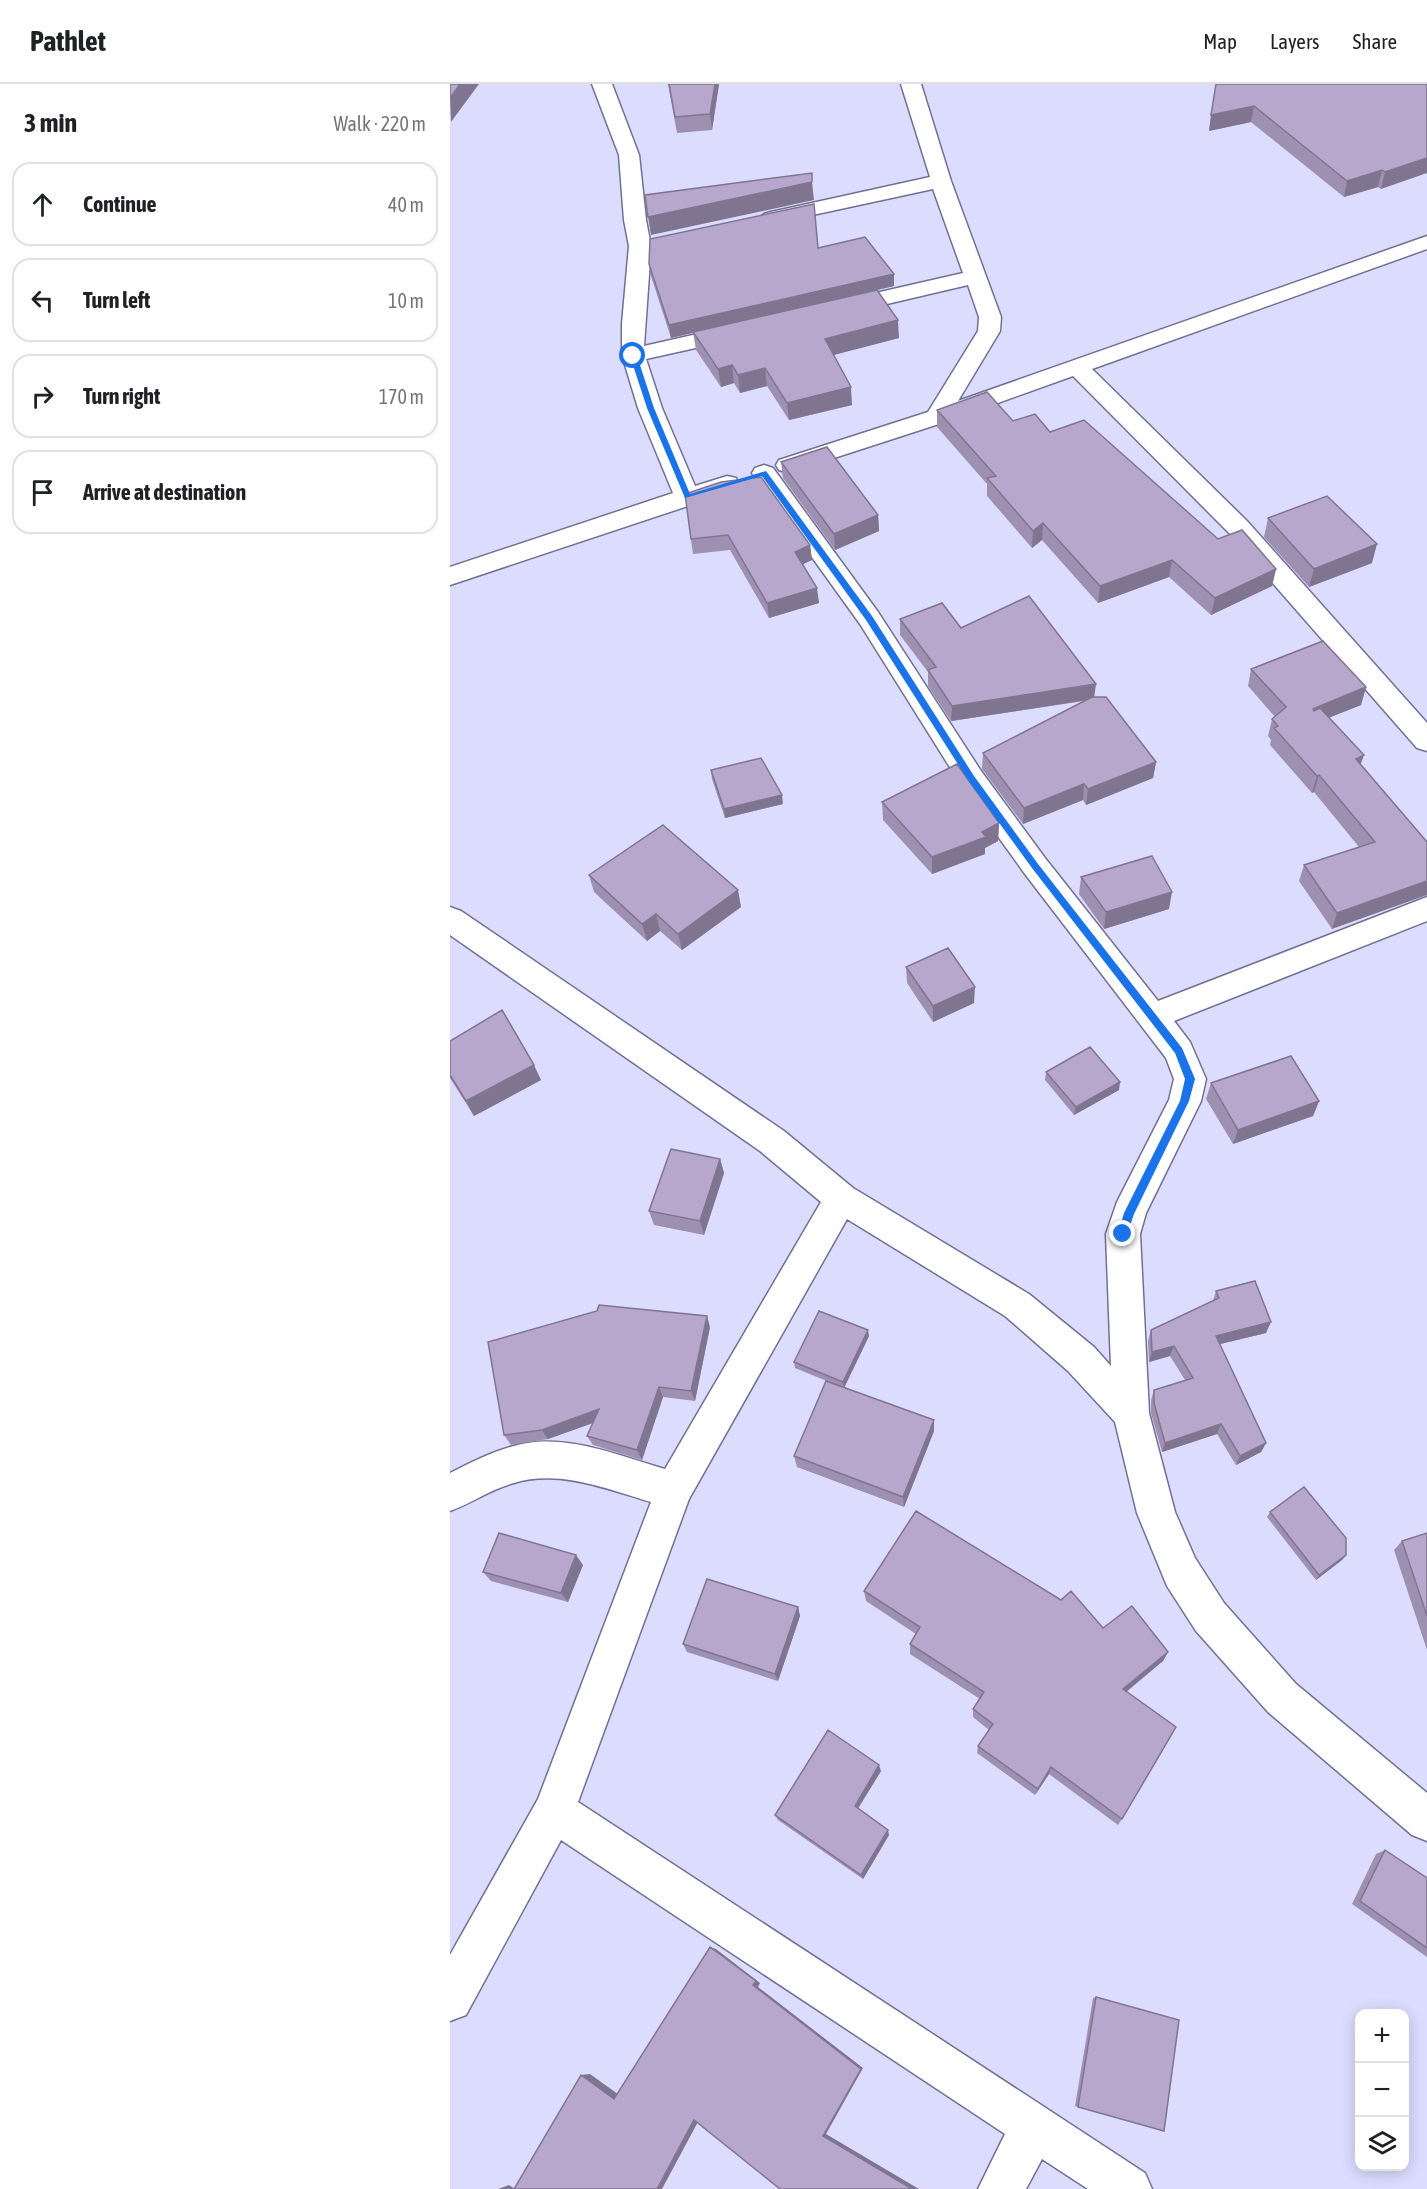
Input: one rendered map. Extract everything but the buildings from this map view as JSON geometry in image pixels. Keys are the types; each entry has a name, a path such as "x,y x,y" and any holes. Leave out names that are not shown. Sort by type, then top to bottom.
{"street":[{"path":"602,84 629,155 635,220 640,246 633,324 633,356 650,408 687,497"},
{"path":"911,84 941,181 990,317 989,331 937,417"},
{"path":"752,222 941,181"},
{"path":"640,246 663,242"},
{"path":"450,576 937,417 1427,242"},
{"path":"815,314 975,278"},
{"path":"633,356 759,327"},
{"path":"1076,366 1238,528 1427,741"},
{"path":"764,473 869,618 971,778 1035,866 1179,1051 1190,1079 1185,1101 1129,1213 1123,1234 1131,1413 1156,1513 1181,1572 1210,1617 1282,1698 1427,1820"},
{"path":"1151,1017 1427,909"},
{"path":"450,919 772,1141 841,1198 1017,1305 1081,1359 1131,1413"},
{"path":"450,1999 554,1811 674,1490 841,1198"},
{"path":"450,1493 490,1473 536,1460 583,1466 674,1490"},
{"path":"554,1811 1129,2189"},
{"path":"1001,2189 1033,2128"}],"route":[{"path":"633,356 650,408 687,497 764,473 869,618 971,778 1035,866 1179,1051 1190,1079 1185,1101 1129,1213 1123,1234"}]}
